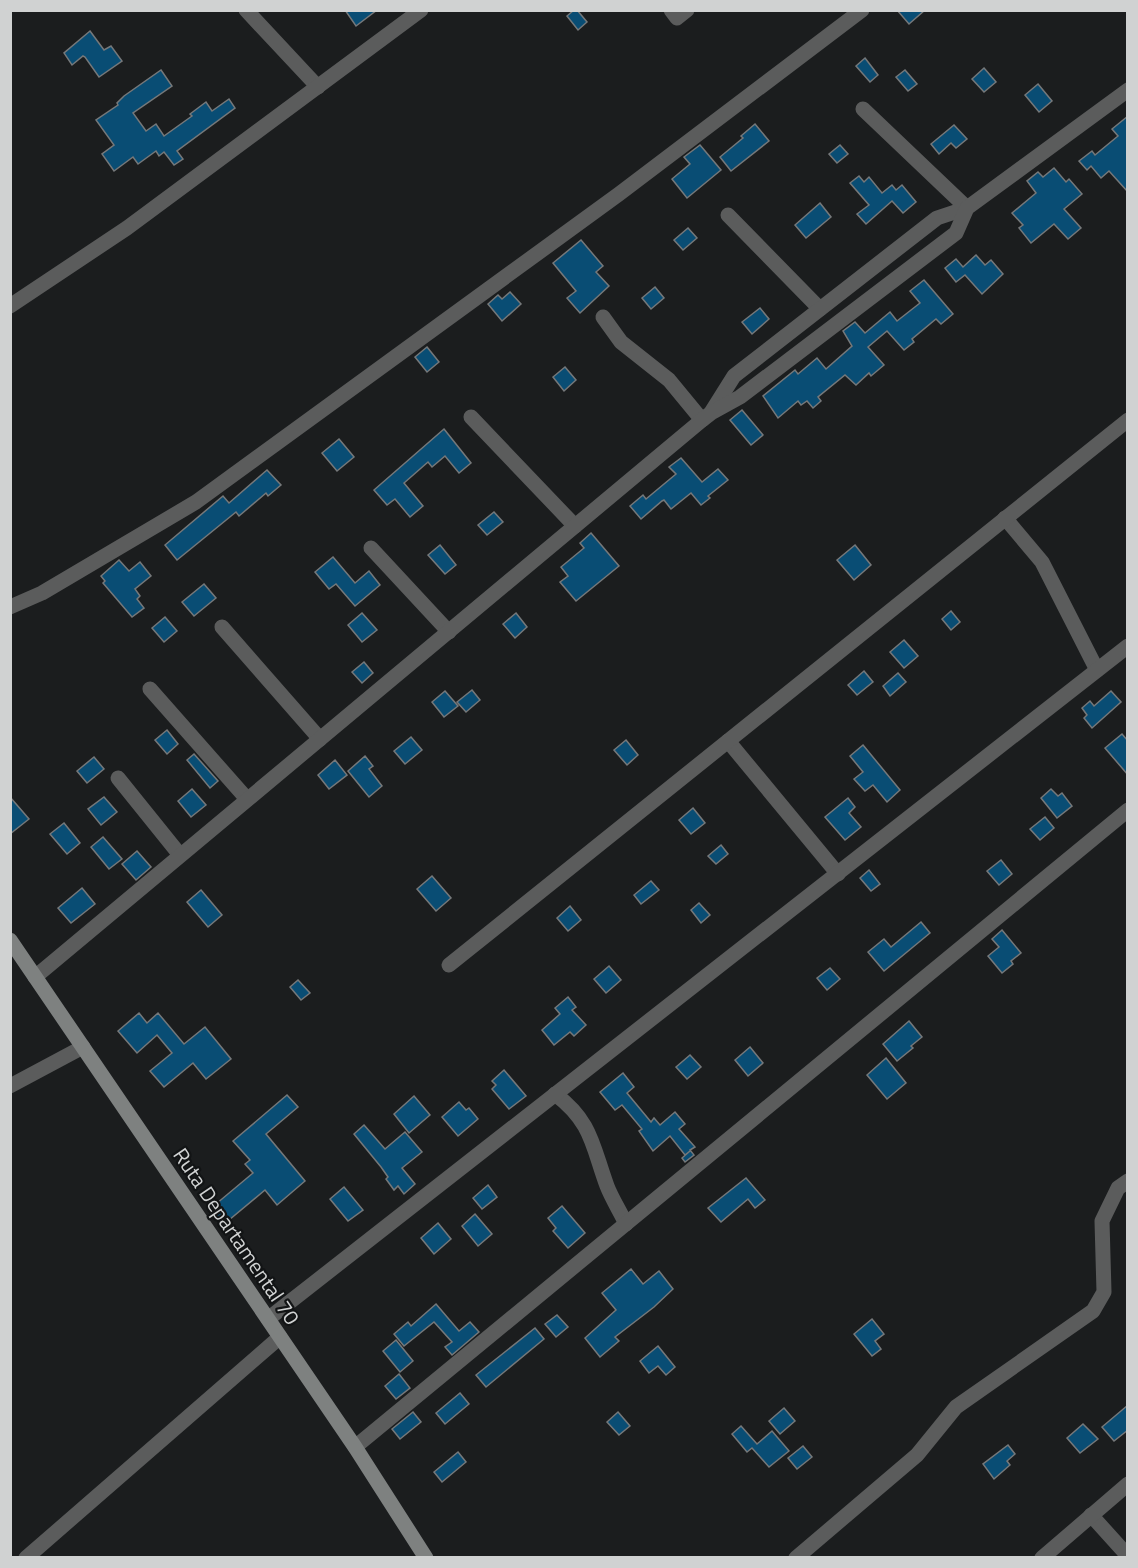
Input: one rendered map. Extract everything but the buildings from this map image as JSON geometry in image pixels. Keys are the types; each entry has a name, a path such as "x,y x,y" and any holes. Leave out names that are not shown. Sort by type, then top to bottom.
{"main road":[{"name":"Ruta Departamental 70","path":"10,940 268,1319 426,1557"}],"street":[{"path":"246,10 318,87"},
{"path":"10,306 127,228 421,10"},
{"path":"671,10 677,18 687,10"},
{"path":"10,607 42,593 196,502 620,194 862,10"},
{"path":"707,416 734,376 820,309 938,218 967,208 1128,90"},
{"path":"863,108 967,208"},
{"path":"35,977 707,416 740,397 956,233 967,208"},
{"path":"728,215 820,309"},
{"path":"603,316 621,342 669,380 707,416"},
{"path":"471,417 575,526"},
{"path":"449,965 1128,420"},
{"path":"1005,518 1042,562 1097,670"},
{"path":"371,548 448,632"},
{"path":"222,627 320,739"},
{"path":"268,1319 1128,646"},
{"path":"150,689 248,799"},
{"path":"728,741 838,874"},
{"path":"118,778 180,855"},
{"path":"354,1447 1128,810"},
{"path":"10,1086 83,1047"},
{"path":"555,1094 580,1116 587,1127 609,1190 626,1224"},
{"path":"796,1557 917,1455 956,1407 1093,1311 1104,1292 1102,1221 1118,1188 1128,1181"},
{"path":"26,1557 280,1337"},
{"path":"1042,1557 1128,1484"},
{"path":"1091,1515 1128,1556"}]}
